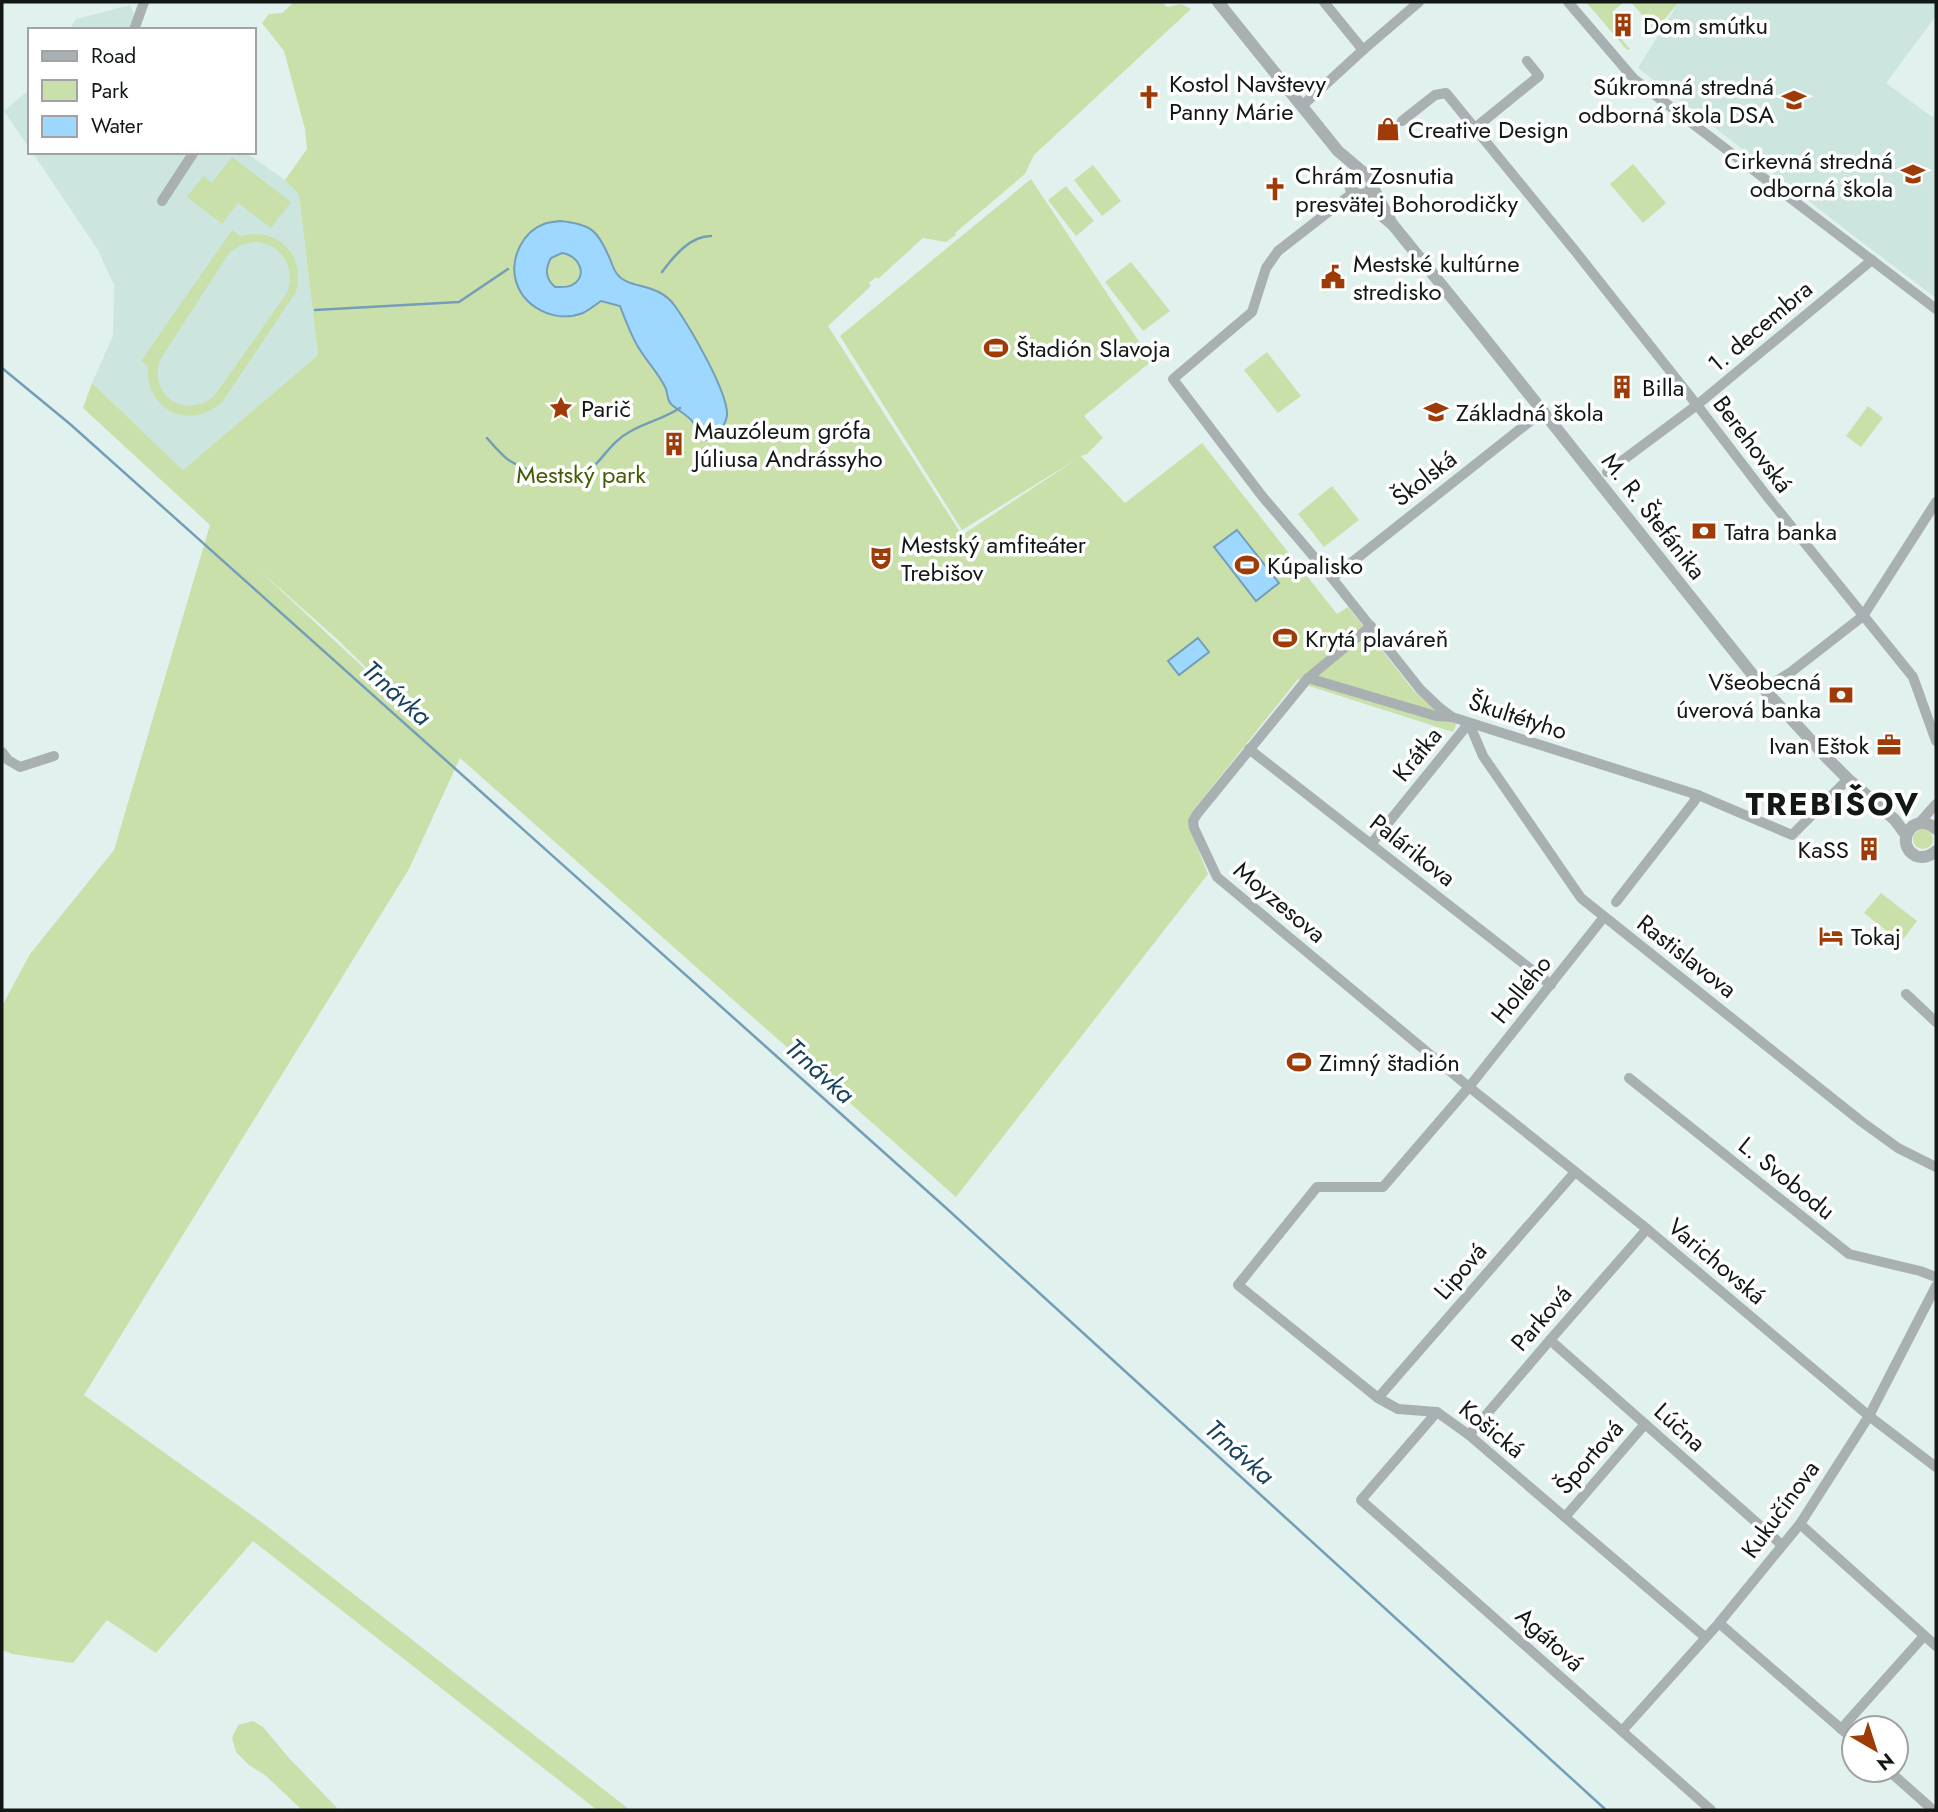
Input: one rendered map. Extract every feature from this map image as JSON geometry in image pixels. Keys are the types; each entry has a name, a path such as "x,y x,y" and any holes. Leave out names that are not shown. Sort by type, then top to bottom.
{"street":[{"path":"135,28 144,2"},
{"name":"M. R. Štefánika","path":"1218,2 1338,151 1364,173"},
{"path":"1324,2 1363,50"},
{"path":"1302,106 1419,2"},
{"path":"1568,2 1634,79 1936,309"},
{"path":"1475,128 1539,76 1527,61"},
{"name":"Berehovská","path":"1402,121 1435,95 1446,93 1576,252 1766,495 1913,677 1936,741"},
{"name":"M. R. Štefánika","path":"1338,151 1355,190 1393,225 1764,690 1848,779 1895,820 1913,828 1930,824 1936,829"},
{"path":"162,201 193,154"},
{"path":"1364,173 1371,178 1372,186 1368,193 1355,190 1352,178 1356,174 1364,173"},
{"name":"M. R. Štefánika","path":"1372,186 1393,225"},
{"name":"Škultétyho","path":"1355,190 1278,251 1266,268 1252,312 1173,379 1262,496 1332,578 1420,689 1452,717 1698,795 1792,835 1848,779"},
{"name":"1. decembra","path":"1606,472 1697,405 1872,260"},
{"name":"Školská","path":"1332,578 1543,411"},
{"path":"1764,690 1863,616 1936,502"},
{"name":"Moyzesova","path":"1371,626 1308,678 1196,814 1194,828 1217,877 1469,1087"},
{"path":"1308,678 1436,716 1452,717"},
{"name":"Krátka","path":"1371,844 1468,723"},
{"name":"Rastislavova","path":"1468,723 1483,756 1581,898 1862,1122 1898,1148 1936,1167"},
{"name":"Palárikova","path":"1250,749 1551,985"},
{"path":"2,752 8,760 20,767 54,756"},
{"path":"1616,902 1698,795"},
{"path":"1934,854 1923,857 1912,853 1906,843 1913,828 1936,804"},
{"name":"Hollého","path":"1238,1285 1317,1187 1383,1187 1469,1087 1604,917"},
{"path":"1906,994 1936,1022"},
{"name":"L. Svobodu","path":"1629,1078 1849,1254 1920,1270 1936,1277"},
{"name":"Varichovská","path":"1469,1087 1647,1229 1870,1416 1936,1467"},
{"name":"Lipová","path":"1377,1398 1575,1172"},
{"name":"Parková","path":"1469,1435 1647,1229"},
{"name":"Košická","path":"1238,1285 1377,1398 1398,1409 1437,1412 1469,1435 1705,1637"},
{"name":"Kukučínova","path":"1622,1731 1718,1623 1800,1524 1870,1416 1936,1286"},
{"name":"Lúčna","path":"1550,1340 1782,1545"},
{"name":"Agátová","path":"1437,1412 1361,1500 1711,1810"},
{"name":"Športová","path":"1565,1517 1645,1424"},
{"path":"1800,1524 1936,1646"},
{"path":"1718,1623 1840,1728"},
{"path":"1854,1714 1924,1636"},
{"path":"1904,1784 1933,1810"}],"shaded area":[{"name":"Súkromná stredná odborná škola DSA","path":"1679,2 1936,2 1936,16 1886,83 1932,117 1936,113 1936,298 1638,68"},
{"path":"130,5 139,28 70,28 76,19"},
{"path":"28,91 28,146 4,111"},
{"path":"33,154 248,154 285,180 299,195 318,355 183,470 92,383 113,336 114,285 98,250"}],"green space":[{"name":"Mestský park","path":"294,2 1162,2 1167,7 1181,4 1191,9 1034,155 1025,174 955,233 956,235 946,242 923,238 878,279 876,277 869,283 871,286 828,326 962,535 1080,457 962,530 840,336 1031,179 1152,361 1084,416 1103,438 1087,454 1081,456 1125,503 1202,443 1337,614 1348,607 1414,691 1456,725 1453,732 1306,685 1298,679 1192,812 1190,829 1208,874 956,1197 460,758 409,869 84,1395 264,1524 630,1810 597,1810 253,1541 156,1653 107,1620 73,1663 12,1654 2,1650 2,1006 30,954 114,850 210,525 83,408 92,383 183,470 318,355 299,195 285,180 307,149 305,129 284,51 262,23 269,14 282,13","holes":["259,570 337,639 411,712"]},
{"path":"1586,2 1624,2 1612,12 1619,22 1612,28 1630,49 1627,50"},
{"path":"1631,2 1679,2 1654,29"},
{"path":"232,157 291,202 271,228 238,203 222,224 187,197 203,176 212,183"},
{"path":"1633,164 1666,203 1643,223 1610,184"},
{"path":"1093,165 1121,201 1102,216 1074,180"},
{"path":"1066,186 1094,221 1076,236 1048,200"},
{"path":"232,230 240,236 266,235 286,246 297,266 296,292 223,401 198,415 172,412 154,395 149,382 148,366 141,361","holes":["255,242 279,252 288,266 290,274 287,293 215,395 193,406 172,401 160,384 160,360 229,253 241,245"]},
{"path":"1131,262 1170,311 1143,331 1105,282"},
{"path":"1267,352 1301,396 1278,413 1244,370"},
{"path":"1868,406 1883,418 1861,447 1846,436"},
{"path":"1332,486 1359,520 1324,547 1298,514"},
{"path":"1923,829 1930,832 1933,839 1930,846 1923,849 1916,846 1913,839 1916,832"},
{"path":"1881,893 1917,921 1901,942 1864,913"},
{"path":"253,1721 263,1727 339,1810 302,1810 236,1752 232,1738 238,1725"}],"water":[{"path":"558,221 587,227 602,242 615,271 622,279 660,293 675,306 707,360 722,392 727,416 716,437 708,440 702,438 692,421 670,402 663,383 637,345 620,306 601,301 583,313 561,316 541,310 524,297 518,288 514,269 520,245 537,227","holes":["562,253 580,266 580,276 570,286 555,287 548,277 549,262 551,258"]},
{"name":"Kúpalisko","path":"1237,530 1279,583 1256,601 1214,547"},
{"path":"1198,638 1209,652 1179,675 1168,661"}],"waterway":[{"path":"662,272 689,243 711,236"},
{"path":"315,310 459,302 508,269"},
{"name":"Trnávka","path":"2,368 70,424 945,1207 1606,1810"},
{"path":"487,438 504,456 519,466 540,474 573,476 592,468 624,435 680,408"}],"place":[{"name":"Dom smútku","path":"1623,25"},
{"name":"Kostol Navštevy Panny Márie","path":"1149,97"},
{"name":"Súkromná stredná odborná škola DSA","path":"1794,100"},
{"name":"Creative Design","path":"1388,129"},
{"name":"Cirkevná stredná odborná škola","path":"1913,174"},
{"name":"Chrám Zosnutia presvätej Bohorodičky","path":"1275,189"},
{"name":"Mestské kultúrne stredisko","path":"1333,277"},
{"name":"Štadión Slavoja","path":"996,348"},
{"name":"Billa","path":"1622,387"},
{"name":"Parič","path":"561,408"},
{"name":"Základná škola","path":"1436,412"},
{"name":"Mauzóleum grófa Júliusa Andrássyho","path":"674,444"},
{"name":"Tatra banka","path":"1704,531"},
{"name":"Mestský amfiteáter Trebišov","path":"881,558"},
{"name":"Kúpalisko","path":"1247,565"},
{"name":"Krytá plaváreň","path":"1285,638"},
{"name":"Všeobecná úverová banka","path":"1841,695"},
{"name":"Ivan Eštok","path":"1889,745"},
{"name":"KaSS","path":"1869,849"},
{"name":"Tokaj","path":"1831,936"},
{"name":"Zimný štadión","path":"1299,1062"}],"district":[{"name":"TREBIŠOV","path":"1833,804"}]}
